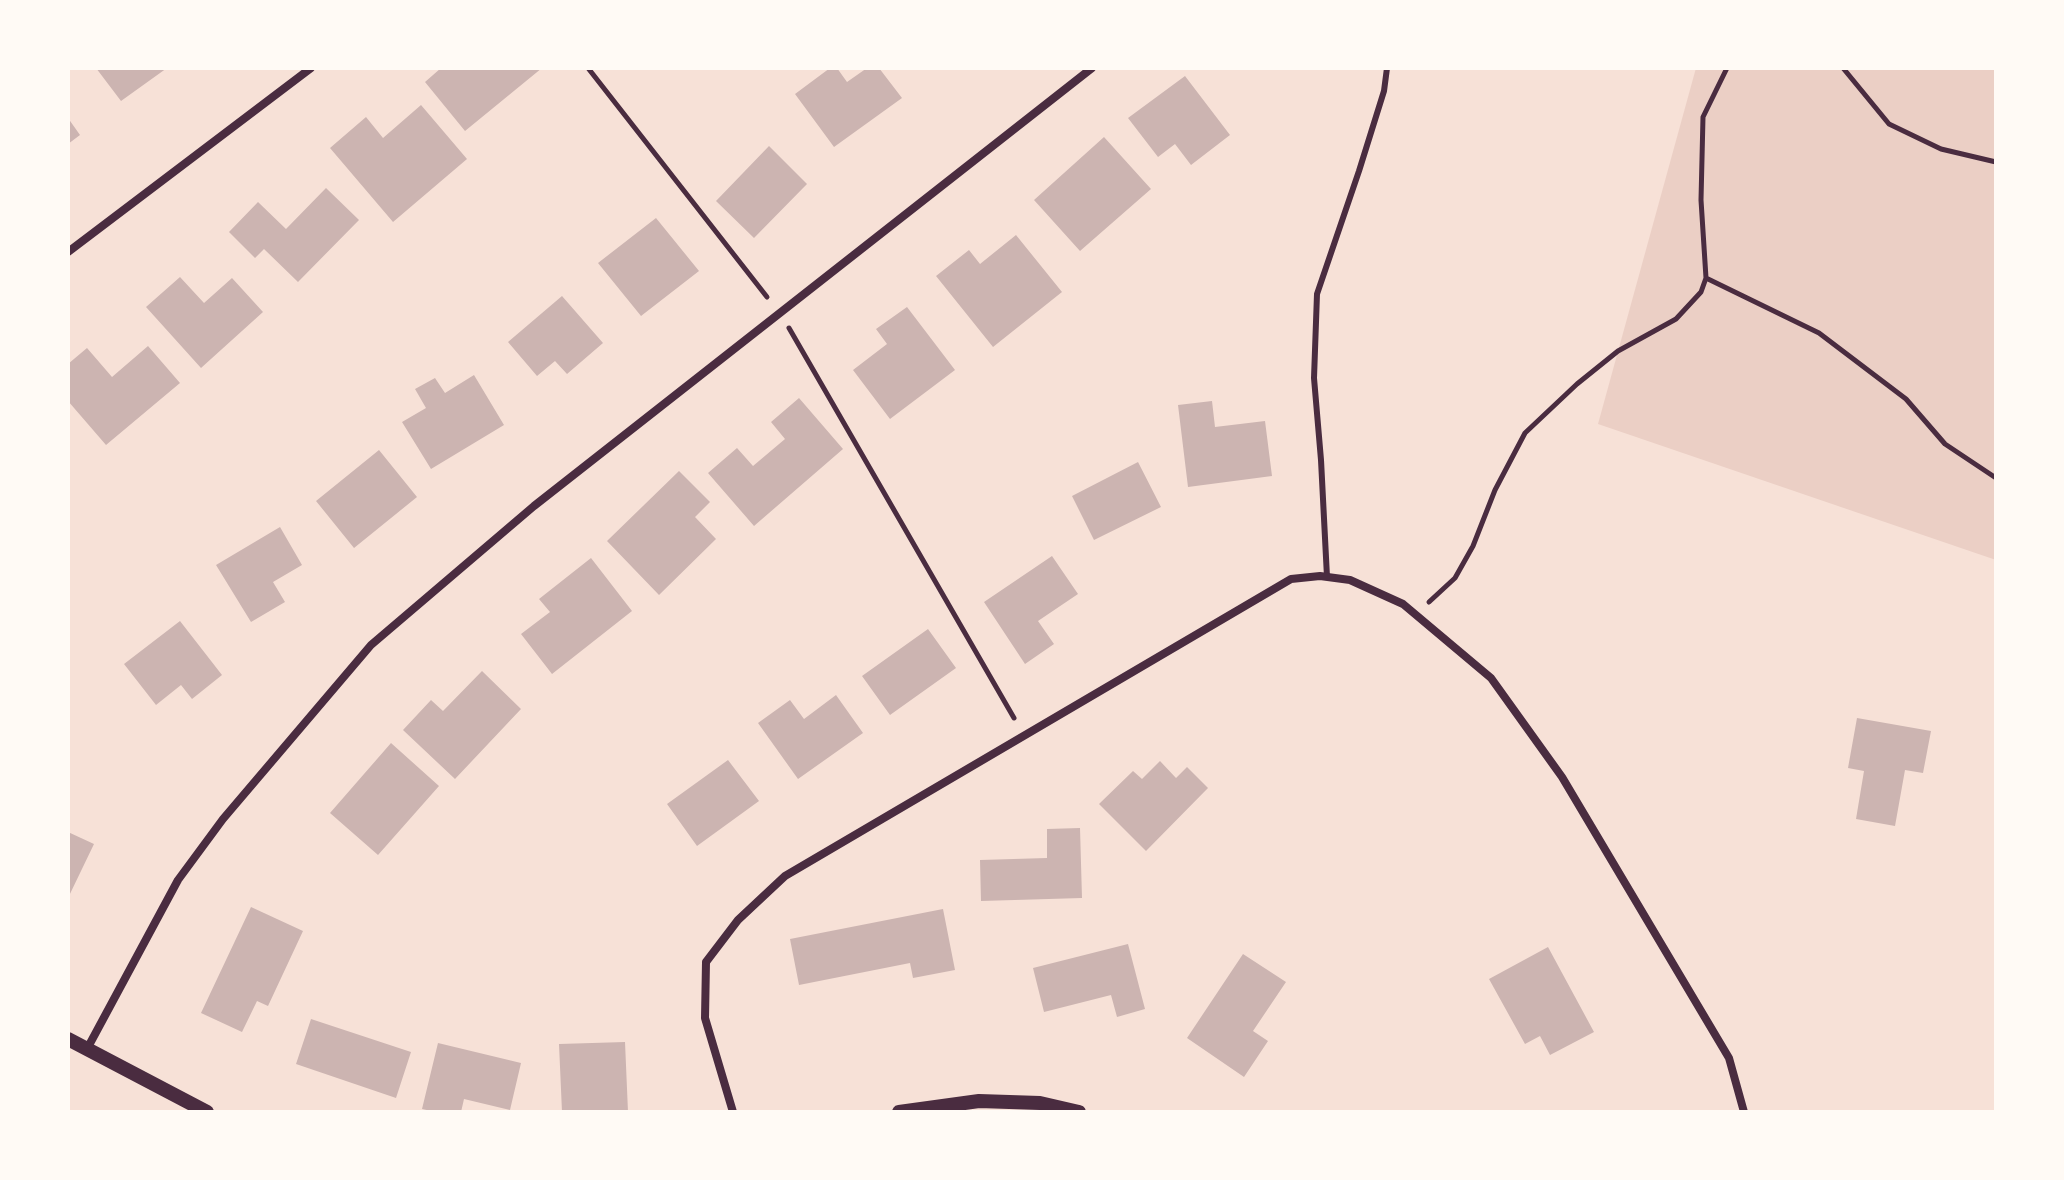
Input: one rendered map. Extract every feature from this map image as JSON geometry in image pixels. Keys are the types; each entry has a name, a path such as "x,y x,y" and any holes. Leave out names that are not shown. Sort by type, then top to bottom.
{"street":[{"path":"68,252 311,68"},
{"path":"87,1049 178,880 223,819 371,645 534,506 1092,68"},
{"path":"733,1112 705,1018 706,962 738,920 785,876 1291,579 1327,577 1350,580 1403,604 1491,678 1562,777 1729,1058 1744,1112"},
{"path":"68,1039 207,1112"},
{"path":"899,1112 979,1101 1040,1103 1079,1112"}],"lane":[{"path":"1327,577 1314,378 1317,294 1384,91 1387,68"}],"path":[{"path":"588,68 780,313 1024,736"},
{"path":"1415,615 1455,578 1525,433 1618,351 1676,319 1701,292 1706,278 1701,200 1703,117 1727,68"},
{"path":"1843,68 1889,124 1941,149 1996,162"},
{"path":"1706,278 1819,333 1906,399 1945,444 1996,478"}],"shaded area":[{"path":"1696,68 1996,68 1996,560 1598,424"}],"building":[{"path":"96,68 167,68 121,101"},
{"path":"441,68 542,68 465,131 425,82"},
{"path":"830,68 837,68 847,82 867,68 879,68 902,98 834,147 795,94"},
{"path":"1185,76 1230,135 1191,165 1175,144 1158,157 1128,118"},
{"path":"421,105 467,159 393,222 330,148 366,117 383,138"},
{"path":"68,118 80,135 68,144"},
{"path":"1104,137 1151,189 1080,251 1034,200"},
{"path":"769,146 807,184 754,238 716,201"},
{"path":"326,188 359,220 298,282 264,249 255,258 229,232 258,202 286,229"},
{"path":"656,218 699,271 641,316 598,263"},
{"path":"1016,235 1062,292 993,347 936,276 969,250 980,264"},
{"path":"180,277 204,303 232,278 263,312 201,368 146,307"},
{"path":"562,296 603,343 567,374 555,361 537,376 508,342"},
{"path":"907,307 955,370 890,419 853,370 887,344 876,329"},
{"path":"148,346 180,383 106,445 68,401 68,364 87,348 112,377"},
{"path":"474,375 504,425 431,469 402,422 426,408 415,389 435,378 445,393"},
{"path":"799,398 843,449 754,526 708,473 737,448 753,466 785,439 771,422"},
{"path":"1212,401 1215,427 1265,421 1272,476 1188,487 1178,405"},
{"path":"379,450 417,497 354,548 316,501"},
{"path":"1138,462 1161,507 1094,540 1072,496"},
{"path":"679,471 710,502 695,517 716,539 659,595 607,541"},
{"path":"280,527 302,565 273,582 285,602 251,622 216,565"},
{"path":"1052,556 1078,594 1038,621 1054,644 1025,664 984,602"},
{"path":"591,558 632,611 552,674 521,634 550,612 539,599"},
{"path":"180,621 222,675 192,699 181,685 156,705 124,664"},
{"path":"928,629 956,668 890,715 862,676"},
{"path":"482,671 521,709 455,779 403,730 431,700 443,711"},
{"path":"836,695 863,733 798,779 758,723 790,700 804,719"},
{"path":"1857,718 1931,731 1923,773 1905,770 1895,826 1856,819 1864,771 1848,768"},
{"path":"391,743 439,786 378,855 330,813"},
{"path":"728,760 759,801 697,846 667,804"},
{"path":"1160,761 1176,778 1187,767 1208,788 1146,851 1099,804 1133,771 1142,779"},
{"path":"1080,828 1082,898 981,901 980,860 1047,858 1047,829"},
{"path":"68,832 94,844 68,898"},
{"path":"251,907 303,931 268,1006 257,1001 242,1032 201,1013"},
{"path":"943,909 955,970 913,978 910,963 799,985 790,939"},
{"path":"1128,944 1145,1009 1117,1017 1111,995 1044,1012 1033,968"},
{"path":"1548,947 1594,1032 1550,1055 1540,1036 1525,1044 1489,979"},
{"path":"1243,954 1286,982 1253,1031 1268,1041 1244,1077 1187,1038"},
{"path":"311,1019 411,1052 396,1098 296,1064"},
{"path":"625,1042 628,1112 562,1112 559,1044"},
{"path":"438,1043 521,1063 510,1110 464,1099 461,1112 422,1109"}]}
